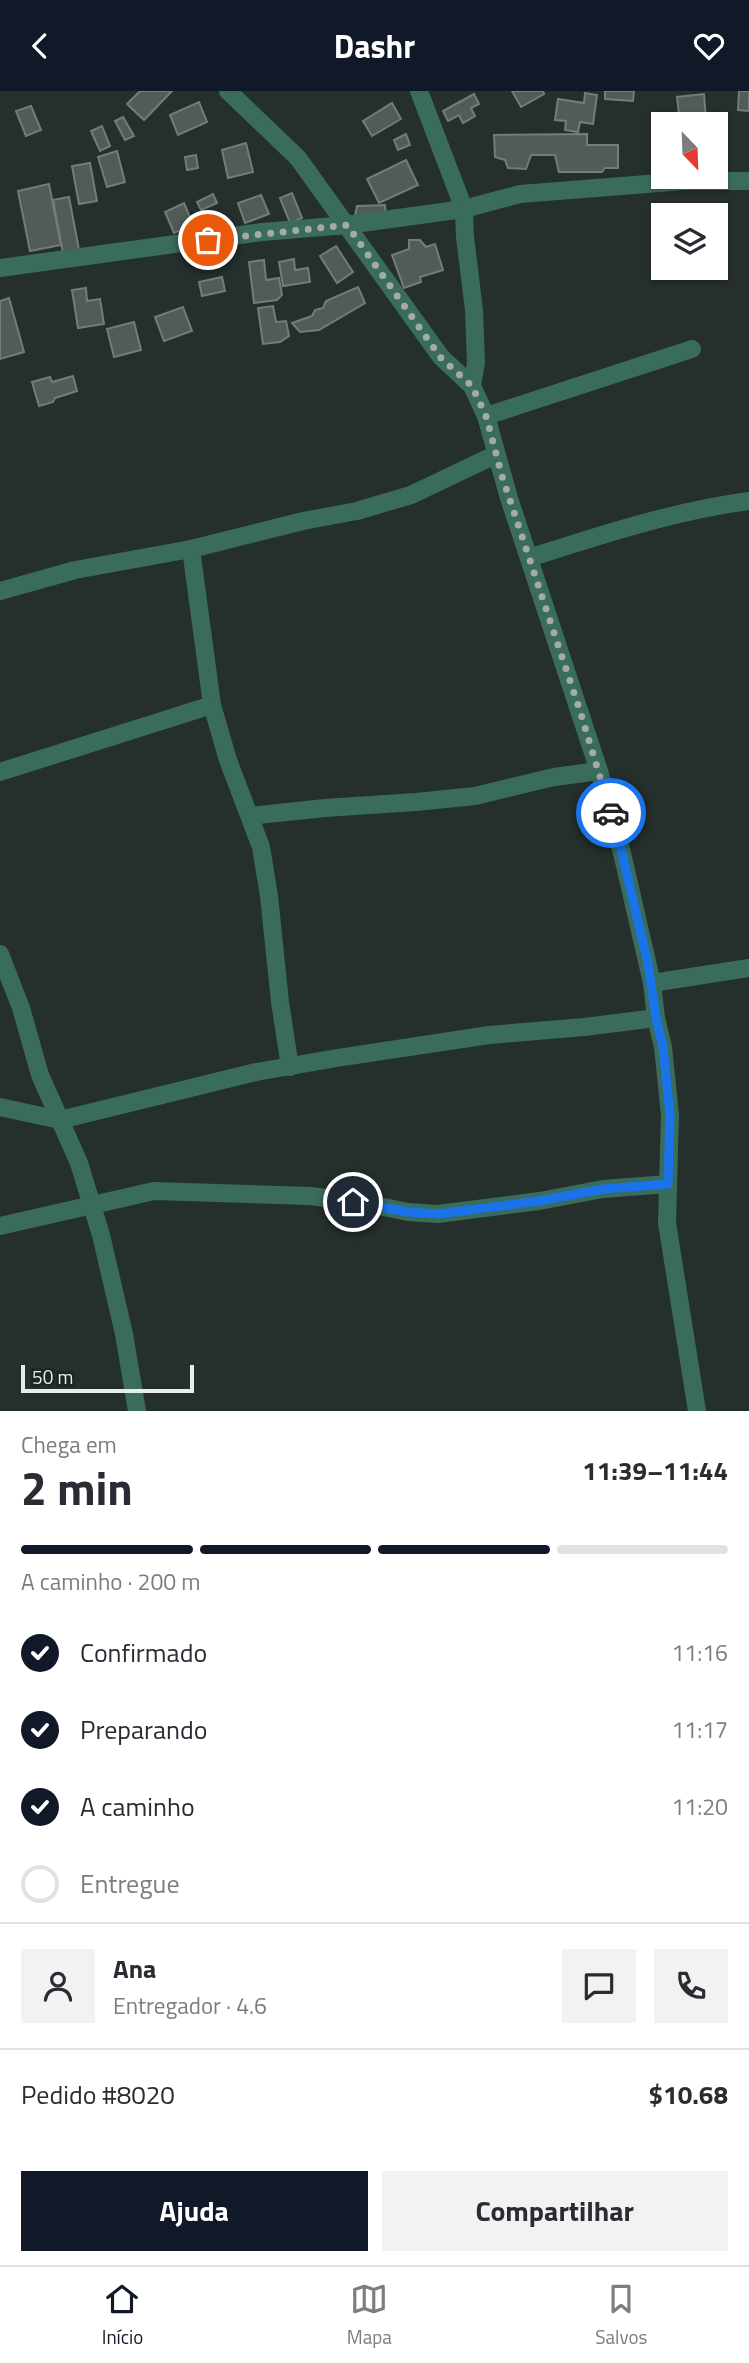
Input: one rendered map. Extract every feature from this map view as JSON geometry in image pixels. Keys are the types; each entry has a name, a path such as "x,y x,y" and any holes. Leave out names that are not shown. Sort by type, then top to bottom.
{"street":[{"path":"228,91 298,158 441,358 472,386 486,416 495,455 599,771 622,853 652,983 663,1047 670,1115 667,1223 697,1411"},
{"path":"419,91 464,209 474,310 476,363 472,386"},
{"path":"0,268 262,232 347,225 464,209 520,194 685,181 749,181"},
{"path":"486,416 692,349"},
{"path":"0,591 75,570 191,549 303,521 357,511 400,498 454,476 495,455"},
{"path":"529,558 671,516 749,501"},
{"path":"191,549 212,705 228,760 261,847 290,1067"},
{"path":"0,772 212,705"},
{"path":"250,817 475,796 554,777 599,771"},
{"path":"0,954 21,1008 40,1076 79,1163 102,1235 137,1411"},
{"path":"652,983 749,968"},
{"path":"0,1107 60,1120 256,1072 337,1058 489,1035 656,1018"},
{"path":"0,1226 154,1191 311,1196 408,1212 438,1214 539,1201 603,1189 668,1184"}],"building":[{"path":"140,91 172,91 144,120 127,104"},
{"path":"512,91 543,91 544,94 521,107"},
{"path":"605,91 634,91 633,101 605,99"},
{"path":"739,91 749,91 749,111 738,110"},
{"path":"585,93 597,95 593,124 580,122 578,132 565,130 566,121 555,120 558,99 584,103"},
{"path":"474,94 479,104 471,108 475,116 463,123 459,115 448,121 443,111"},
{"path":"704,94 705,112 679,112 677,97"},
{"path":"199,102 207,122 178,135 170,115"},
{"path":"392,103 401,119 372,136 363,121"},
{"path":"31,106 41,130 26,136 16,111"},
{"path":"123,117 134,136 125,140 115,121"},
{"path":"102,126 110,146 100,151 91,131"},
{"path":"406,134 410,145 398,150 394,140"},
{"path":"587,134 587,145 618,145 618,168 605,168 602,172 559,172 555,155 531,155 526,169 508,168 505,160 495,157 494,135"},
{"path":"246,143 253,172 228,178 222,150"},
{"path":"117,151 125,182 107,187 98,157"},
{"path":"196,155 198,168 187,170 185,157"},
{"path":"406,160 418,185 379,203 367,179"},
{"path":"90,163 97,201 79,204 72,166"},
{"path":"49,184 61,245 30,251 18,191"},
{"path":"292,193 302,218 290,223 280,198"},
{"path":"213,194 217,203 201,210 197,202"},
{"path":"261,195 269,214 245,223 238,203"},
{"path":"69,197 79,250 63,253 53,200"},
{"path":"184,203 193,225 174,233 165,212"},
{"path":"385,205 386,219 354,221 357,206"},
{"path":"409,240 420,240 426,247 435,244 443,270 420,277 421,282 404,288 392,255 409,249"},
{"path":"336,246 353,272 337,283 320,256"},
{"path":"294,259 295,270 308,268 310,282 283,286 279,262"},
{"path":"264,260 266,280 279,278 282,295 277,300 254,303 249,262"},
{"path":"222,277 225,291 202,296 199,282"},
{"path":"358,287 365,303 319,330 300,332 292,323 312,316 315,310 323,308 326,301"},
{"path":"86,288 87,301 100,299 104,324 78,328 72,290"},
{"path":"9,298 24,352 0,359 0,301"},
{"path":"273,306 276,322 286,321 289,336 280,342 263,344 258,308"},
{"path":"183,307 192,331 164,341 155,317"},
{"path":"134,322 141,350 114,357 107,329"},
{"path":"73,376 77,391 39,406 32,382 50,377 52,382"}],"way so far":[{"path":"208,240 262,232 347,225 441,358 472,386 486,416 495,455 611,813"}],"route":[{"path":"353,1202 408,1212 438,1214 539,1201 603,1189 668,1184 670,1115 663,1047 648,964 611,813"}]}
